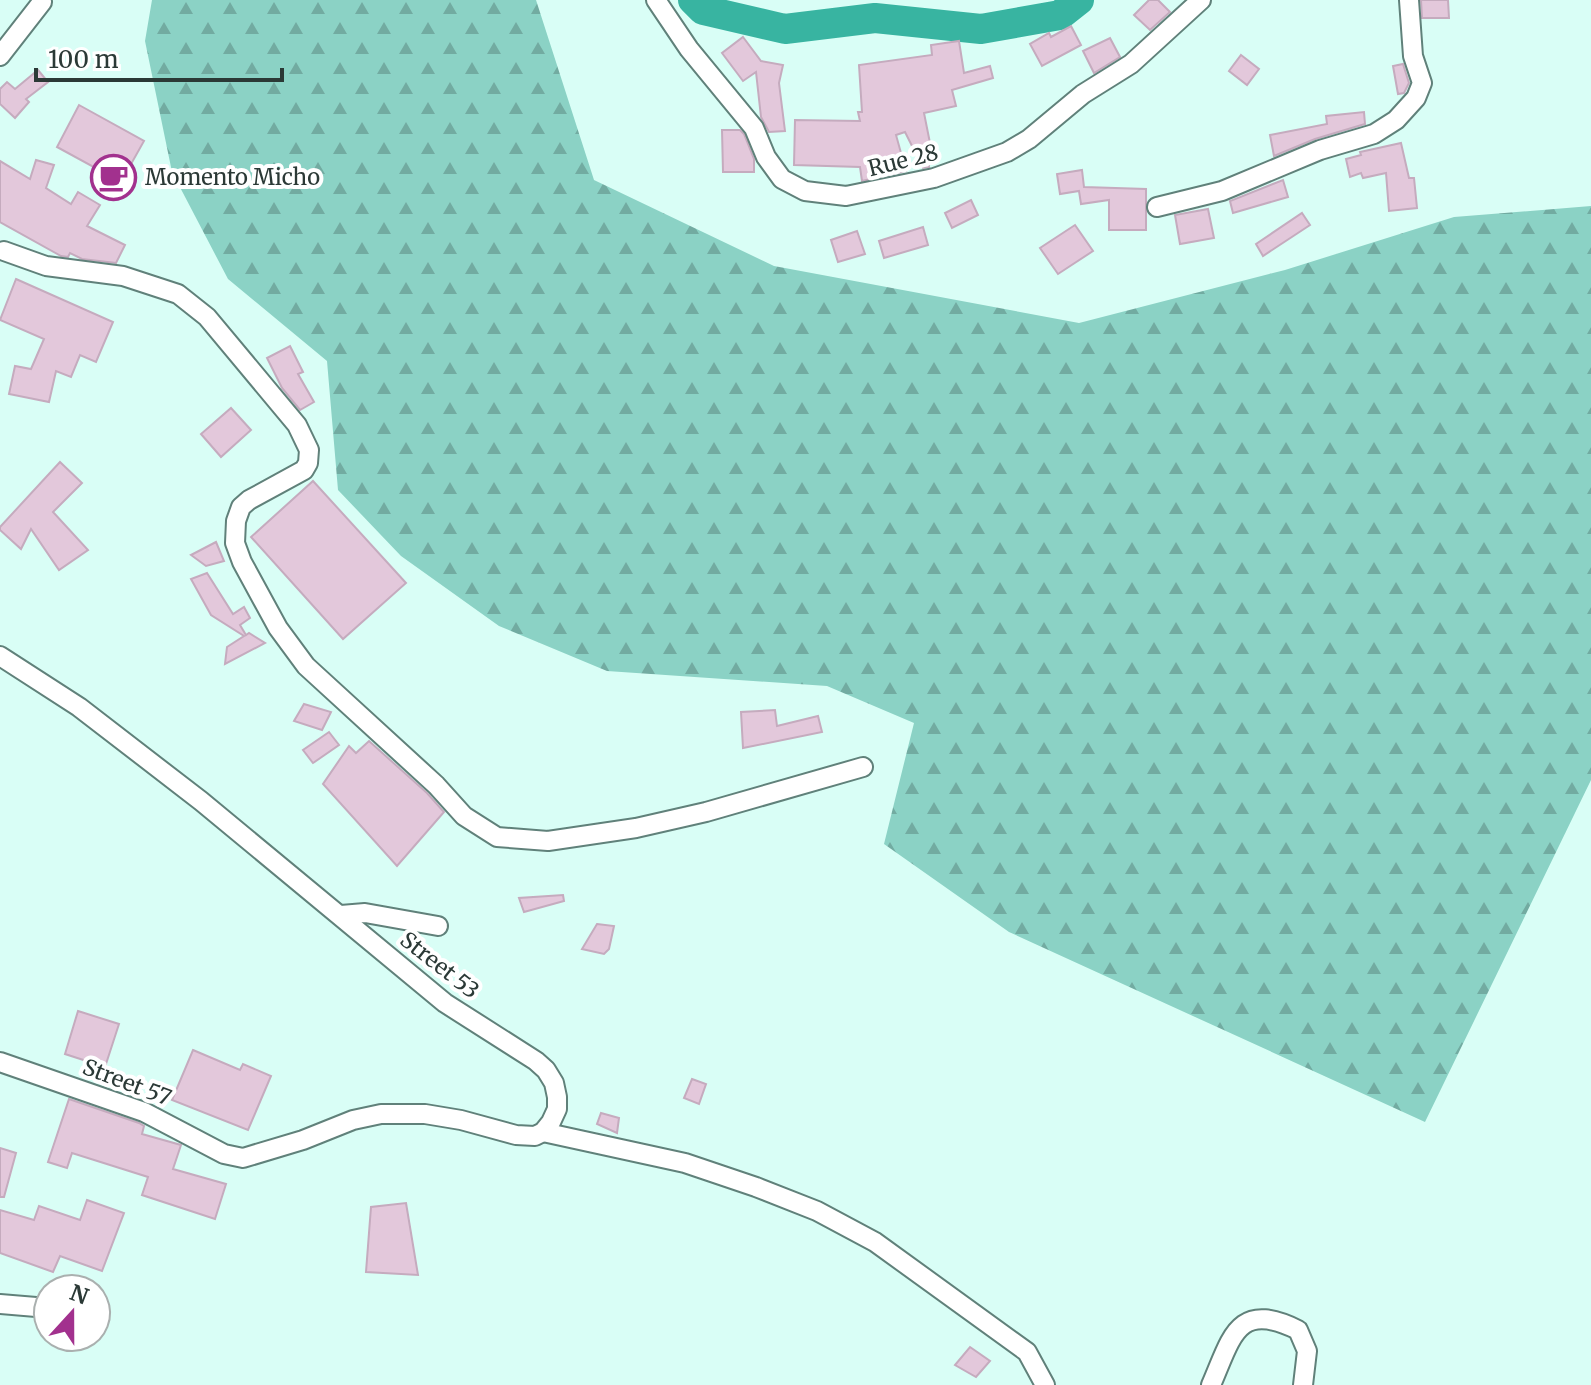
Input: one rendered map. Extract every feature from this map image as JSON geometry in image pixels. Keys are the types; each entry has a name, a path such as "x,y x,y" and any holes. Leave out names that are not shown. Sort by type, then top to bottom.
{"street":[{"name":"Rue 28","path":"656,0 689,49 754,128 766,157 782,179 805,191 846,196 934,178 1007,152 1029,139 1083,94 1131,64 1201,0"},
{"path":"1157,207 1256,179 1320,150 1374,134 1396,120 1416,98 1422,83 1413,56 1409,0"},
{"path":"0,56 42,2"},
{"path":"1,253 46,266 123,276 178,294 207,317 259,378 297,425 309,450 308,463 304,470 241,507 236,521 235,543 242,562 278,628 306,666 436,785 464,816 497,837 548,841 636,828 706,812 863,767"},
{"name":"Street 53","path":"0,656 79,707 276,860 445,1003 516,1046 546,1070 554,1083 557,1109 543,1132"},
{"path":"341,915 365,913 438,926"},
{"name":"Street 57","path":"0,1062 144,1112 233,1158 263,1153 353,1120 381,1114 425,1114 526,1137 543,1132"},
{"path":"543,1132 685,1163 817,1211 875,1242 1027,1352 1045,1385"},
{"path":"0,1304 32,1307"},
{"path":"1211,1385 1236,1329 1255,1318 1279,1321 1298,1330 1307,1351 1303,1385"}],"green space":[{"path":"152,0 536,0 594,180 774,266 1079,323 1285,270 1454,217 1591,206 1591,780 1425,1122 1009,932 884,844 914,723 827,686 607,671 499,626 401,556 338,490 327,361 228,279 172,172 145,41"}],"building":[{"path":"1149,0 1158,0 1170,12 1150,30 1134,15"},
{"path":"1421,0 1448,0 1449,18 1422,18"},
{"path":"1071,26 1081,45 1042,66 1030,44 1049,33 1051,37"},
{"path":"743,37 761,61 783,65 779,83 785,131 769,132 761,117 756,72 743,81 722,53"},
{"path":"1110,38 1120,57 1094,73 1083,51"},
{"path":"959,41 964,73 990,66 993,78 952,90 956,106 924,113 930,143 925,144 929,167 923,168 905,132 896,135 906,171 862,181 860,167 794,165 795,120 860,121 859,65 932,55 931,45"},
{"path":"1241,55 1259,69 1247,85 1229,71"},
{"path":"1403,64 1409,83 1404,93 1398,94 1393,66"},
{"path":"38,70 48,82 26,99 29,102 15,118 0,104 0,89 7,82 15,89"},
{"path":"79,105 144,141 121,182 57,147"},
{"path":"1364,112 1365,124 1315,139 1274,156 1270,135 1327,124 1326,116"},
{"path":"722,130 740,130 744,134 754,159 754,172 723,172"},
{"path":"1401,143 1409,178 1414,178 1417,208 1389,211 1386,173 1363,178 1361,173 1350,177 1346,159 1361,155 1360,152"},
{"path":"36,160 54,165 46,188 71,204 78,192 100,205 87,226 125,245 116,263 82,259 70,253 68,257 61,256 0,222 0,161 30,179"},
{"path":"1082,170 1084,187 1146,189 1146,230 1109,230 1109,200 1081,204 1079,191 1060,194 1057,174"},
{"path":"1283,180 1288,197 1233,213 1230,201"},
{"path":"971,200 978,215 952,228 945,213"},
{"path":"1208,209 1214,238 1180,244 1175,215"},
{"path":"1302,213 1310,225 1263,256 1256,244"},
{"path":"1075,225 1093,251 1058,274 1040,248"},
{"path":"923,227 928,245 884,258 879,241"},
{"path":"857,231 865,254 838,262 831,240"},
{"path":"16,279 113,322 96,362 80,355 71,377 56,371 49,402 9,394 15,366 31,369 44,339 0,320"},
{"path":"290,346 303,372 298,374 314,402 300,410 282,388 267,358"},
{"path":"231,408 251,430 221,457 201,434"},
{"path":"60,462 82,483 53,512 88,550 59,570 31,529 21,549 0,527"},
{"path":"313,481 406,583 343,639 251,537"},
{"path":"216,542 224,561 206,566 191,555"},
{"path":"207,573 233,614 244,607 250,618 240,625 246,635 249,633 265,643 225,664 227,647 244,636 211,615 191,579"},
{"path":"304,704 331,712 322,730 294,721"},
{"path":"775,710 777,726 818,716 822,732 743,748 741,712"},
{"path":"329,732 339,745 313,763 303,750"},
{"path":"369,741 444,812 397,866 323,784 349,746 356,753"},
{"path":"563,895 564,901 524,912 519,898"},
{"path":"597,924 614,926 609,949 604,954 582,949"},
{"path":"78,1011 119,1024 105,1067 65,1054"},
{"path":"193,1050 240,1070 243,1064 271,1076 248,1130 172,1100"},
{"path":"692,1079 706,1084 699,1104 684,1098"},
{"path":"69,1099 139,1123 144,1126 142,1134 181,1145 173,1169 226,1184 215,1219 142,1195 148,1177 72,1153 67,1168 48,1162"},
{"path":"601,1113 619,1118 617,1133 597,1124"},
{"path":"0,1148 16,1153 4,1197 0,1197"},
{"path":"87,1200 124,1213 102,1271 60,1256 53,1272 0,1253 0,1210 34,1220 39,1206 80,1220"},
{"path":"406,1203 418,1275 366,1272 371,1207"},
{"path":"970,1347 990,1361 976,1377 955,1365"}],"waterway":[{"path":"693,0 703,10 785,29 875,18 981,29 1060,15 1079,0"}],"place":[{"name":"Momento Micho","path":"114,177"}]}
